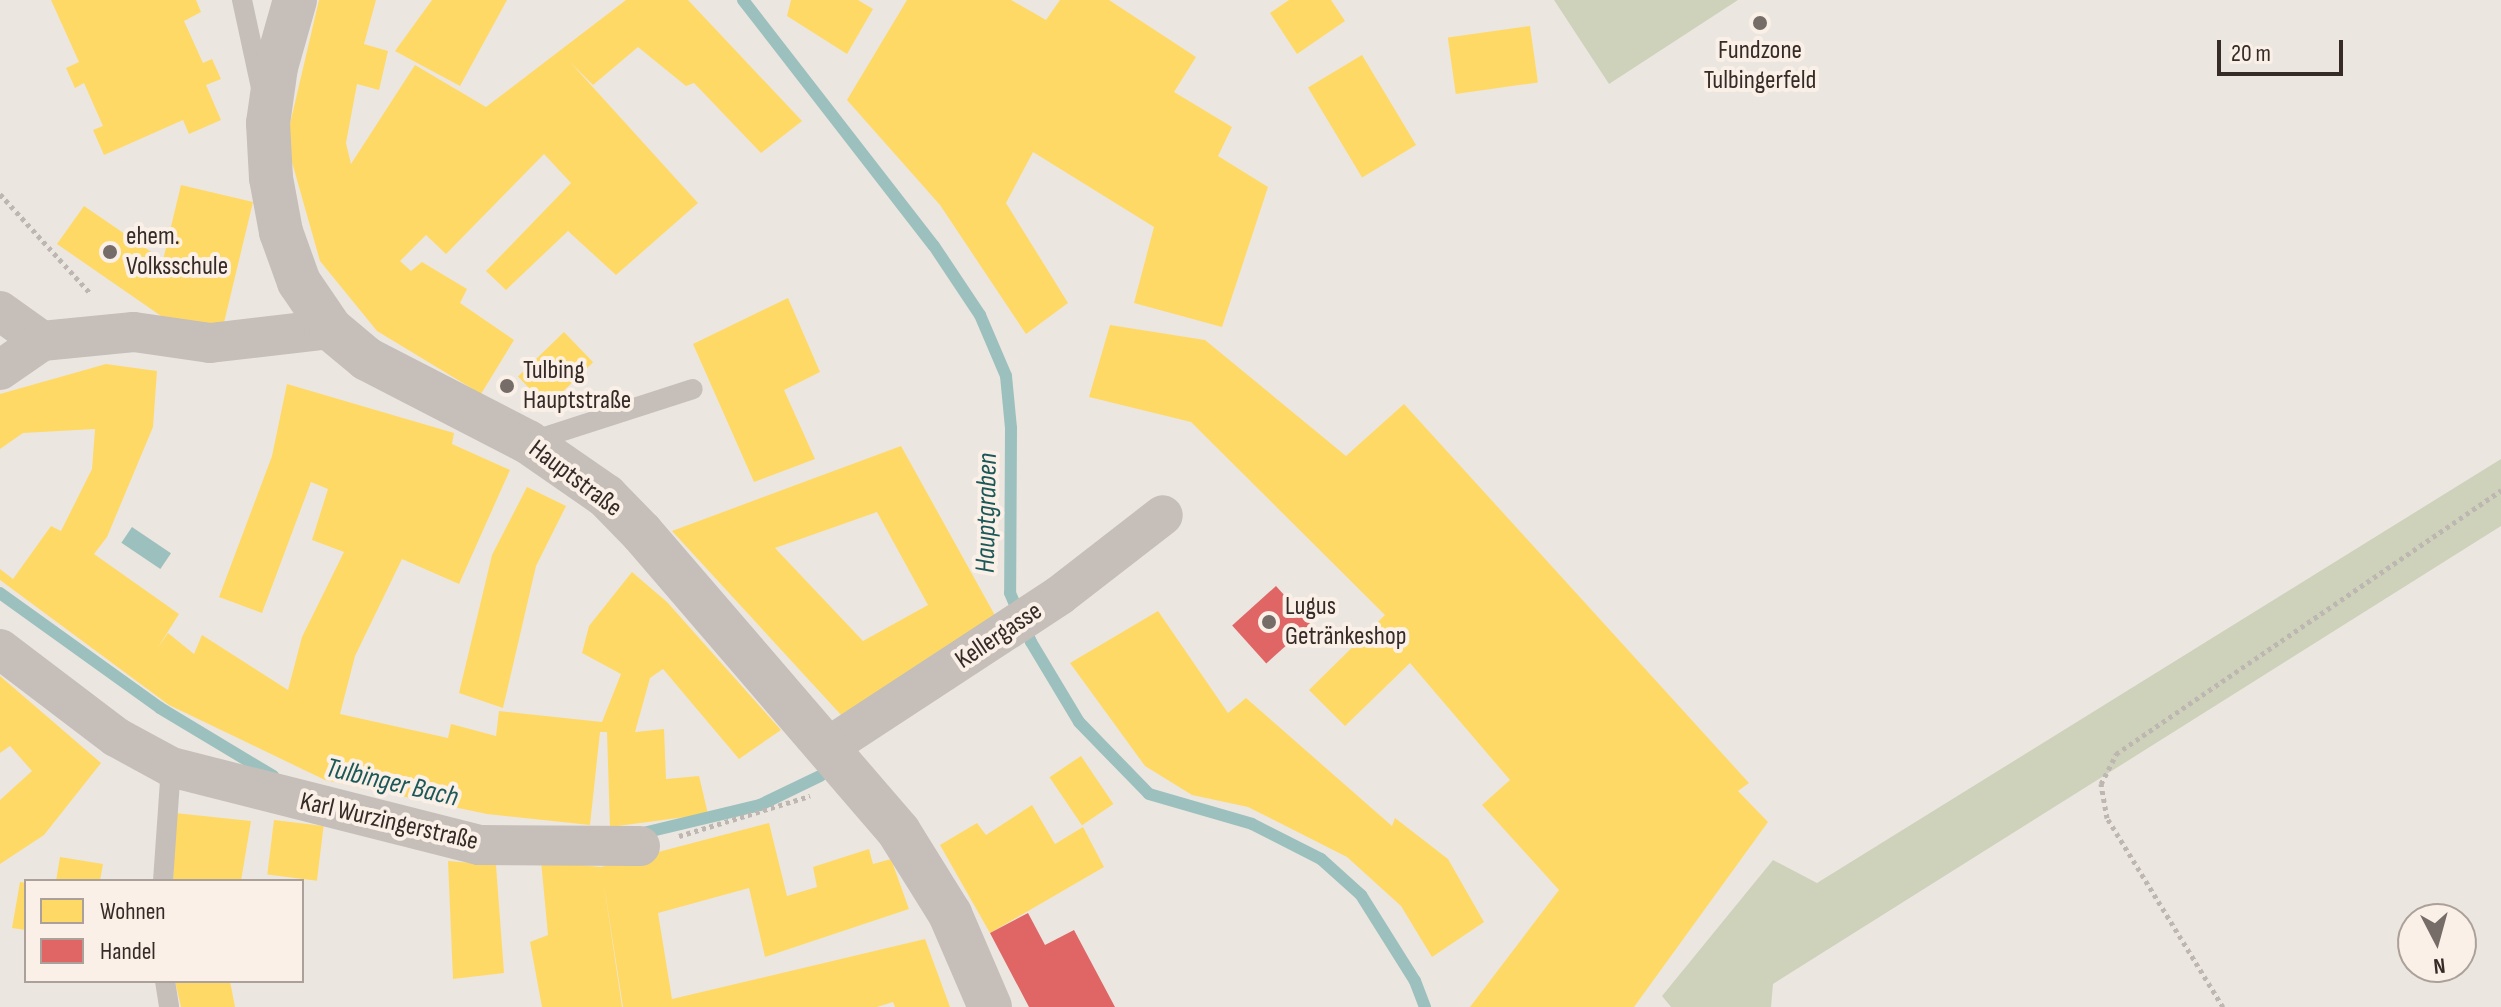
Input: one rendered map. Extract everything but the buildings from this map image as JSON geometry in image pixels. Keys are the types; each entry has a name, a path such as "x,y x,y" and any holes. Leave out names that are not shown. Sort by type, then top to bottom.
{"street":[{"name":"Hauptstraße","path":"295,0 268,123 281,232 299,282 331,329 367,359 528,442 606,496 857,780 899,832 950,914 990,1007"},
{"path":"0,311 42,341"},
{"path":"0,370 42,341 134,332 210,343 331,329"},
{"name":"Kellergasse","path":"828,747 1004,634 1163,515"},
{"name":"Karl Wurzingerstraße","path":"0,649 116,737 171,767 479,845 640,846"}],"lane":[{"path":"242,0 268,123"},
{"path":"528,442 693,389"},
{"path":"163,879 171,767"},
{"path":"165,983 169,1007"}],"path":[{"path":"0,194 100,305"},
{"path":"2223,1007 2107,818 2101,784 2116,754 2501,490"},
{"path":"640,846 747,819 857,780"}],"green space":[{"path":"1554,0 1738,0 1609,84"},
{"path":"2501,459 2501,526 1773,984 1771,1007 1671,1007 1662,996 1773,860 1817,883"}],"water":[{"path":"132,527 171,553 160,569 121,543"}],"waterway":[{"name":"Hauptgraben","path":"743,0 934,246 980,315 1006,376 1011,428 1010,593 1031,642 1079,722 1149,794 1252,824 1321,859 1361,895 1415,981 1425,1007"},
{"name":"Tulbinger Bach","path":"0,593 160,708 273,776"},
{"name":"Tulbinger Bach","path":"639,834 760,805 820,776"}],"place":[{"name":"Fundzone Tulbingerfeld","path":"1760,23"},
{"name":"ehem. Volksschule","path":"110,252"},
{"name":"Tulbing Hauptstraße","path":"507,386"},
{"name":"Lugus Getränkeshop","path":"1269,622"}]}
